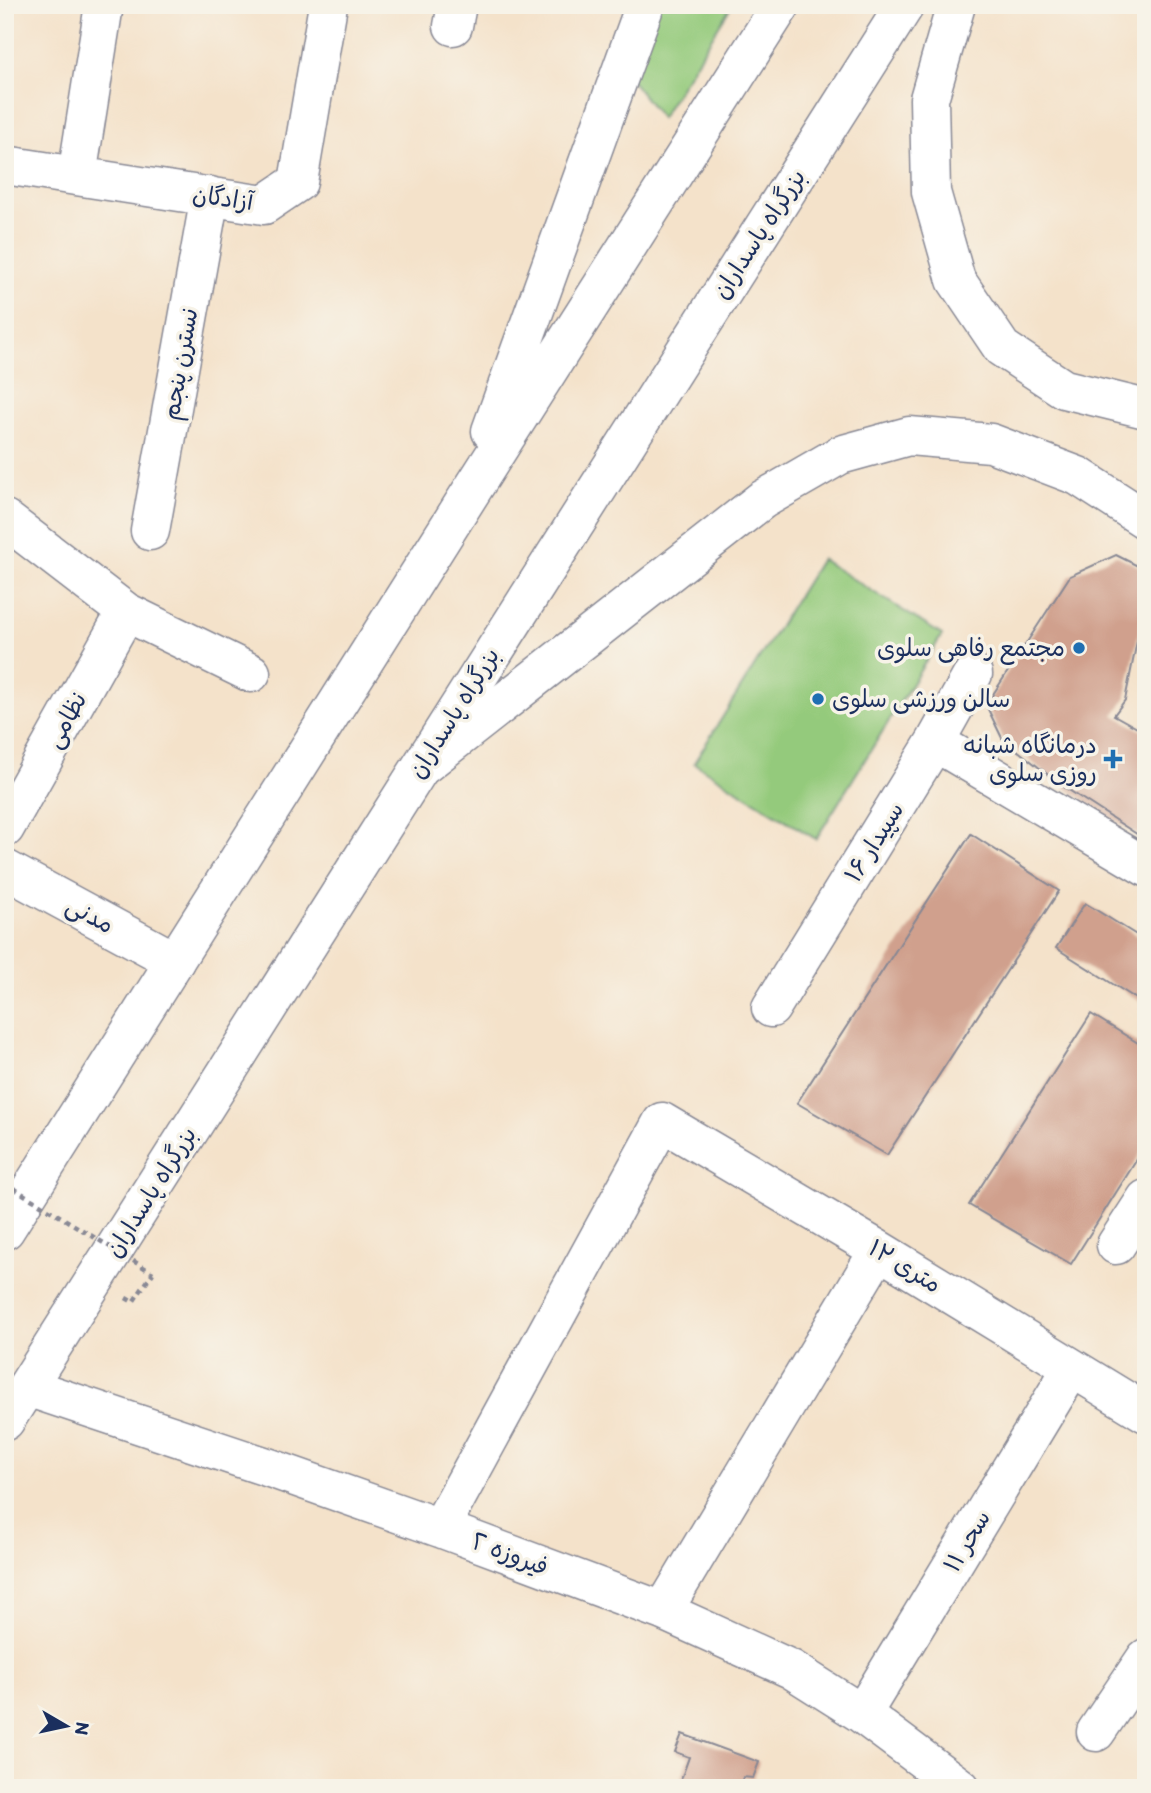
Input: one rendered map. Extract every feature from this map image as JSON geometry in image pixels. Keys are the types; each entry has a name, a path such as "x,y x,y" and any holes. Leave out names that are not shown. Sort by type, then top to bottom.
{"main road":[{"path":"77,176 104,5"},
{"name":"آزادگان","path":"5,164 264,205 298,182 328,5"},
{"path":"467,498 645,5"},
{"path":"5,1230 782,5"},
{"name":"بزرگراه پاسداران","path":"5,1421 905,5"},
{"path":"956,5 929,99 931,192 956,280 1002,348 1064,389 1146,410"},
{"name":"نسترن پنجم","path":"150,531 210,196"},
{"path":"417,770 762,500 840,455 909,436 991,443 1078,476 1146,520"},
{"path":"5,519 126,612 251,673"},
{"name":"نظامی","path":"5,828 126,612"},
{"name":"سپیدار ۱۶","path":"771,1008 935,742 973,674"},
{"path":"935,742 1146,867"},
{"name":"مدنی","path":"5,869 175,961"},
{"name":"۱۲ متری","path":"440,1528 662,1122 879,1250 1146,1413"},
{"path":"1116,1245 1146,1199"},
{"path":"663,1611 879,1250"},
{"name":"سحر ۱۱","path":"863,1714 1072,1368"},
{"name":"فیروزه ٢","path":"27,1387 270,1468 663,1611 791,1669 863,1714 961,1788"},
{"path":"1097,1732 1146,1658"}],"path":[{"path":"5,1182 153,1273 132,1302"}],"green space":[{"path":"655,5 732,5 661,118 629,77"},
{"name":"سالن ورزشی سلوی","path":"821,559 942,635 816,839 694,763"}],"building":[{"name":"مجتمع رفاهی سلوی","path":"1116,555 1146,570 1146,597 1125,700 1114,715 1146,733 1146,840 1061,785 1002,738 986,705 1070,576"},
{"path":"971,834 1059,891 887,1155 797,1103"},
{"path":"1085,903 1146,941 1146,1005 1056,948"},
{"path":"1091,1014 1146,1048 1146,1145 1071,1264 969,1205"},
{"path":"682,1734 759,1762 753,1778 743,1777 739,1788 678,1788 689,1757 675,1752"}],"place":[{"name":"مجتمع رفاهی سلوی","path":"1079,648"},
{"name":"سالن ورزشی سلوی","path":"818,699"},
{"name":"درمانگاه شبانه روزی سلوی","path":"1113,759"}]}
